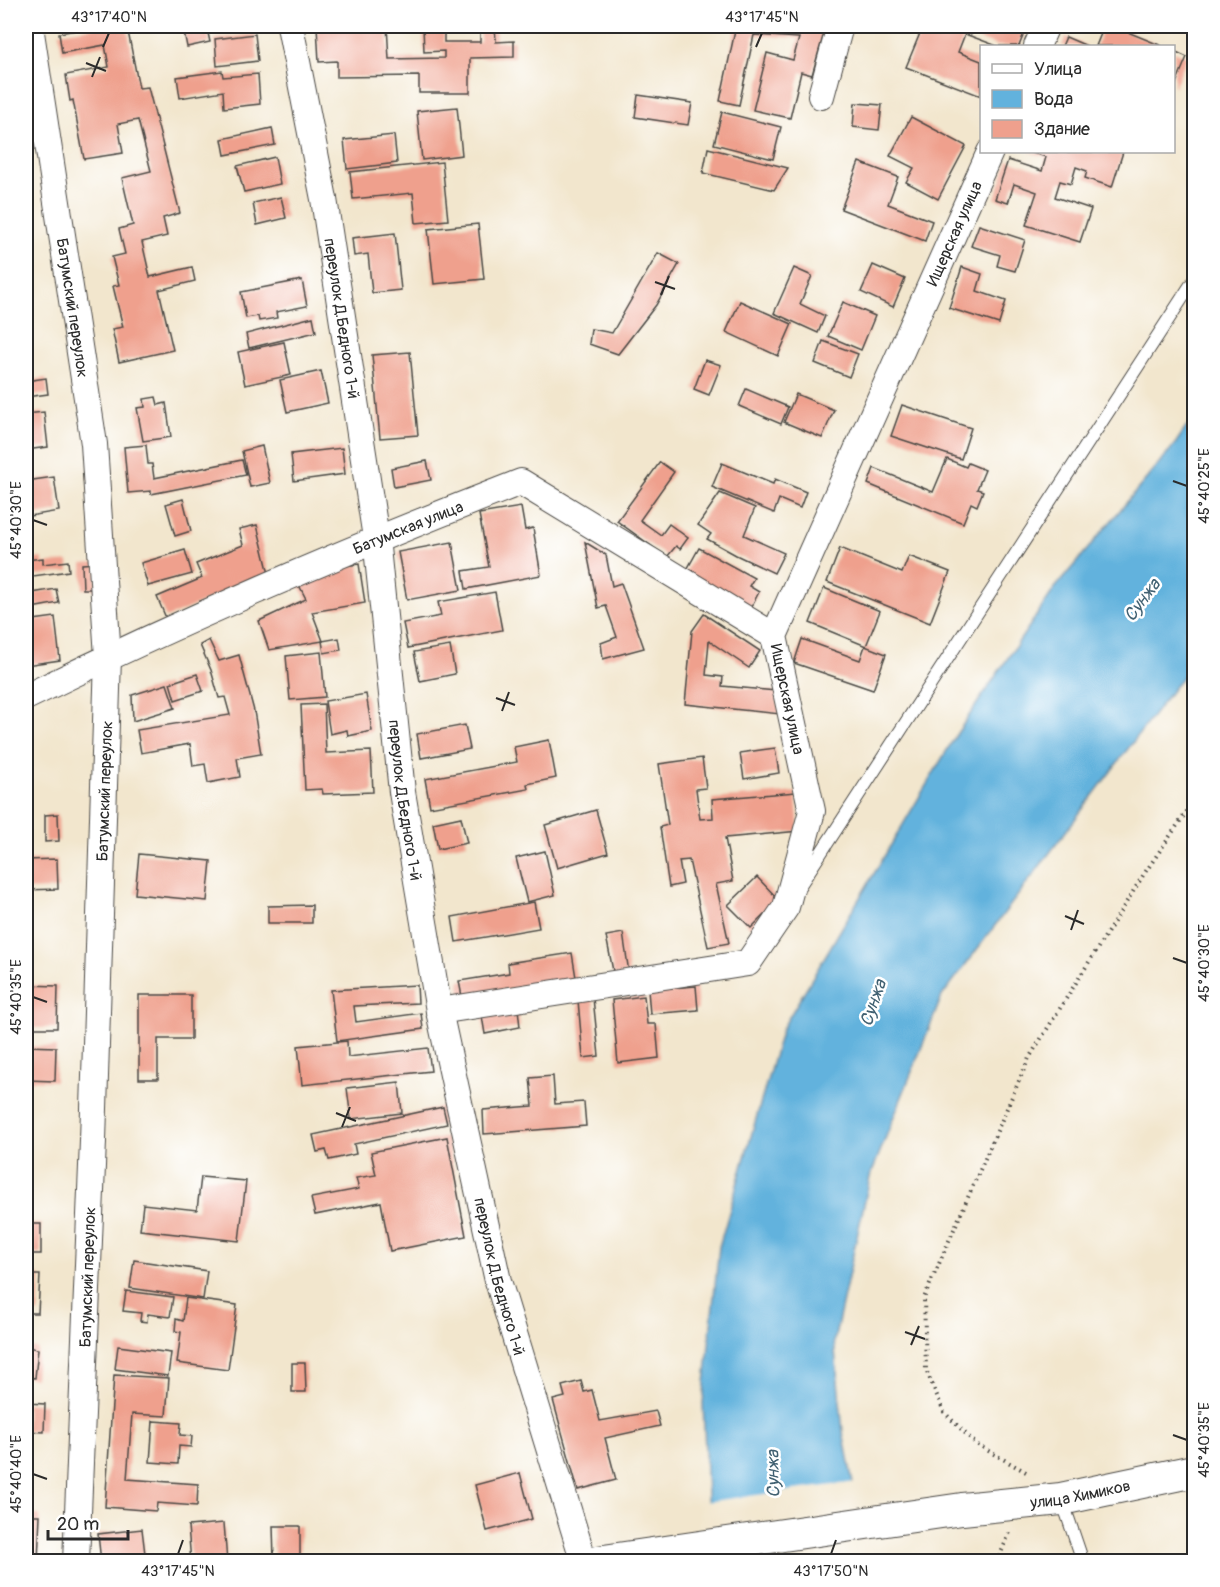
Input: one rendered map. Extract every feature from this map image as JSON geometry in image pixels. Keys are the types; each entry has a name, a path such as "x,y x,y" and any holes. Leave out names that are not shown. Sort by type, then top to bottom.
{"street":[{"name":"Батумский переулок","path":"30,26 94,444 108,657 76,1562"},
{"name":"переулок Д.Бедного 1-й","path":"290,26 324,199 376,538 402,792 439,1011 498,1281 584,1562"},
{"path":"821,96 840,26"},
{"path":"1037,45 1046,26"},
{"name":"Ищерская улица","path":"439,1011 748,963 786,907 812,811 774,636 990,153"},
{"name":"Батумская улица","path":"26,698 108,657 376,538 521,482 774,636"},
{"name":"улица Химиков","path":"597,1562 962,1509 1061,1499 1188,1476"}],"lane":[{"path":"786,907 869,783 1194,280"},
{"path":"1061,1499 1083,1562"}],"path":[{"path":"1061,1499 1043,1481 975,1444 944,1412 926,1370 924,1298 1029,1058 1144,874 1194,801"}],"water":[{"name":"Сунжа","path":"1194,416 1194,661 942,996 870,1177 834,1341 843,1432 868,1561 710,1562 703,1403 719,1247 782,1029 956,735 1055,588 1173,447"}],"pier":[{"path":"856,1482 871,1562 707,1562 704,1502"}],"building":[{"path":"101,26 127,26 139,88 148,87 180,213 163,218 167,236 142,242 150,277 192,267 195,281 159,290 173,350 119,362 112,329 123,327 113,286 119,285 112,257 125,254 119,229 133,225 122,178 151,171 138,120 118,124 123,153 84,159 66,75 109,67 105,45 62,53 59,33"},
{"path":"227,26 228,29 208,33 210,42 187,47 183,27"},
{"path":"317,26 387,26 389,59 444,58 444,51 424,52 423,26 444,26 444,42 480,42 480,26 495,26 496,42 514,41 514,57 470,58 470,93 419,93 419,76 337,77 337,61 319,62"},
{"path":"736,26 826,26 812,75 801,72 790,118 753,110 767,53 793,60 799,38 754,35 739,105 720,101"},
{"path":"923,26 1027,26 1019,45 994,45 965,34 958,52 980,61 980,96 906,67"},
{"path":"1104,26 1113,26 1160,45 1096,45"},
{"path":"255,34 258,61 217,66 215,39"},
{"path":"1066,37 1085,45 1062,45"},
{"path":"1175,51 1187,57 1175,86"},
{"path":"222,71 223,77 258,74 260,104 224,108 223,91 180,98 177,77"},
{"path":"638,95 692,103 688,125 635,117"},
{"path":"855,103 882,105 879,130 853,127"},
{"path":"457,107 462,155 422,160 417,111"},
{"path":"722,112 781,127 773,159 714,144"},
{"path":"911,117 966,146 938,199 906,182 914,168 890,156"},
{"path":"272,128 275,145 225,155 222,139"},
{"path":"394,135 397,163 347,169 344,140"},
{"path":"708,148 788,168 774,190 703,173"},
{"path":"1032,153 1123,153 1112,187 1085,178 1087,171 1076,167 1071,184 1060,181 1055,197 1091,209 1080,242 1026,225 1037,192 1014,184 1008,203 995,199 1008,160 1042,171 1046,157"},
{"path":"275,157 280,184 244,192 237,166"},
{"path":"442,162 448,220 416,223 413,193 353,199 350,172"},
{"path":"859,162 898,177 888,204 932,221 925,241 841,209"},
{"path":"281,197 286,218 257,225 253,203"},
{"path":"478,224 484,279 434,284 428,229"},
{"path":"979,225 1025,240 1015,271 997,266 1000,255 971,246"},
{"path":"395,233 401,290 372,293 368,254 354,256 352,238"},
{"path":"658,253 679,264 656,305 618,354 589,344 591,329 612,333"},
{"path":"873,265 905,279 893,307 861,292"},
{"path":"962,267 982,274 977,291 1006,301 999,324 949,308"},
{"path":"794,268 812,276 800,304 825,316 818,333 774,313"},
{"path":"302,280 307,306 276,312 277,318 259,321 258,316 246,318 241,292"},
{"path":"29,297 33,314 26,316 26,298"},
{"path":"740,301 792,324 778,356 726,332"},
{"path":"843,302 875,316 861,350 828,336"},
{"path":"313,317 316,332 249,348 246,334"},
{"path":"823,341 858,354 849,377 815,363"},
{"path":"284,342 291,375 245,385 238,352"},
{"path":"410,352 418,435 380,438 372,355"},
{"path":"705,360 721,365 709,395 694,389"},
{"path":"321,371 328,403 287,412 280,380"},
{"path":"46,378 48,394 26,397 26,381"},
{"path":"746,389 788,407 781,424 739,406"},
{"path":"796,394 834,410 822,438 784,422"},
{"path":"156,397 158,405 166,403 171,437 143,441 137,408 145,407 144,399"},
{"path":"902,405 971,428 961,459 891,436"},
{"path":"44,412 48,447 26,450 26,414"},
{"path":"146,445 148,464 152,464 154,478 242,460 246,475 151,494 151,491 128,493 124,447"},
{"path":"262,446 270,483 250,487 242,451"},
{"path":"342,448 345,474 294,481 291,454"},
{"path":"947,459 966,467 968,463 985,470 977,489 983,491 977,506 971,503 963,523 868,484 874,468 933,492"},
{"path":"427,461 431,480 394,487 391,468"},
{"path":"660,462 674,472 640,520 661,535 669,524 688,538 680,549 676,546 667,557 617,521"},
{"path":"722,463 773,484 775,479 806,492 800,508 779,499 774,513 712,487"},
{"path":"54,477 59,511 30,516 26,481"},
{"path":"720,493 755,508 744,535 784,553 774,573 707,539 711,534 698,525"},
{"path":"183,499 191,531 175,536 166,504"},
{"path":"521,507 525,530 533,528 541,575 466,589 463,571 489,567 479,514"},
{"path":"257,525 269,574 166,618 157,597 202,578 196,564 243,545 239,529"},
{"path":"452,542 461,590 407,600 398,552"},
{"path":"585,542 606,555 612,586 621,583 644,648 603,659 601,643 617,637 606,606 598,608"},
{"path":"699,548 754,578 749,586 759,592 749,611 684,575"},
{"path":"840,548 902,573 909,556 950,572 930,623 827,582"},
{"path":"185,550 192,574 148,586 141,563"},
{"path":"43,558 43,564 68,561 69,571 26,577 26,560"},
{"path":"96,563 97,589 83,589 82,564"},
{"path":"359,564 365,603 312,612 323,641 269,650 259,621 306,599 298,583 324,569"},
{"path":"824,588 880,611 866,646 810,623"},
{"path":"56,589 59,603 26,609 26,594"},
{"path":"495,592 502,630 408,648 403,623 441,616 438,602"},
{"path":"704,614 760,651 749,668 709,641 706,675 723,677 722,686 776,691 780,714 685,704 692,631"},
{"path":"55,617 60,660 26,665 26,621"},
{"path":"339,638 341,650 324,653 322,641"},
{"path":"802,639 860,660 865,646 886,654 873,690 794,663"},
{"path":"209,640 219,661 239,655 254,711 261,754 237,758 240,777 208,783 205,764 193,766 190,744 141,753 137,730 230,715 225,697 219,698 211,670 200,645"},
{"path":"450,646 455,674 420,681 414,652"},
{"path":"321,652 325,697 290,700 286,656"},
{"path":"197,674 203,691 175,700 170,683"},
{"path":"167,684 175,708 133,721 132,695"},
{"path":"366,694 372,731 348,736 347,730 330,734 325,701"},
{"path":"324,704 326,753 371,751 373,792 323,794 322,789 305,790 301,705"},
{"path":"465,725 470,749 421,758 417,734"},
{"path":"549,740 556,778 527,784 528,789 430,807 425,779 517,762 514,747"},
{"path":"775,748 779,773 744,779 740,753"},
{"path":"702,758 706,788 696,789 700,819 713,818 712,799 796,792 799,831 725,838 733,881 716,884 729,943 708,947 689,860 679,861 683,884 669,887 660,827 668,825 659,764"},
{"path":"596,810 608,853 557,868 545,825"},
{"path":"58,814 59,841 45,842 45,815"},
{"path":"461,817 467,843 438,849 433,823"},
{"path":"545,851 555,895 527,902 516,858"},
{"path":"139,854 211,861 207,901 135,894"},
{"path":"57,859 58,889 26,890 26,860"},
{"path":"757,877 779,900 751,928 728,905"},
{"path":"534,902 539,928 456,942 452,917"},
{"path":"312,905 312,923 268,923 268,906"},
{"path":"623,933 629,973 614,976 606,936"},
{"path":"572,953 577,984 463,1002 459,981 509,973 508,963"},
{"path":"26,985 58,986 57,1028 26,1028"},
{"path":"417,985 418,1003 354,1006 356,1022 421,1013 423,1029 337,1041 331,990"},
{"path":"696,986 698,1010 650,1014 648,990"},
{"path":"139,995 191,995 191,1039 158,1039 158,1079 139,1079"},
{"path":"644,996 647,1024 656,1024 659,1058 618,1063 612,1000"},
{"path":"593,998 599,1056 583,1058 578,1000"},
{"path":"518,1009 520,1027 485,1034 482,1016"},
{"path":"347,1041 348,1057 428,1048 431,1071 302,1085 298,1046"},
{"path":"26,1046 56,1047 55,1081 26,1080"},
{"path":"553,1076 555,1104 584,1102 586,1126 484,1134 483,1110 533,1106 530,1078"},
{"path":"399,1082 402,1113 351,1119 347,1088"},
{"path":"443,1107 447,1124 354,1144 356,1154 329,1160 326,1150 317,1152 313,1135"},
{"path":"447,1137 466,1236 390,1251 381,1202 315,1215 311,1198 359,1189 356,1178 376,1175 371,1152"},
{"path":"201,1177 246,1181 239,1241 140,1230 143,1204 197,1210"},
{"path":"26,1224 41,1224 41,1254 26,1254"},
{"path":"134,1260 207,1271 203,1299 130,1288"},
{"path":"26,1275 40,1275 38,1313 26,1313"},
{"path":"126,1291 173,1297 170,1317 148,1314 147,1322 140,1321 141,1313 123,1311"},
{"path":"186,1298 237,1305 228,1370 177,1363 181,1332 175,1331 176,1319 183,1321"},
{"path":"118,1346 171,1353 168,1376 115,1369"},
{"path":"26,1347 38,1349 35,1378 26,1377"},
{"path":"292,1363 305,1363 306,1392 292,1392"},
{"path":"114,1375 169,1378 166,1416 132,1414 127,1479 198,1484 197,1506 157,1503 156,1511 105,1507"},
{"path":"581,1381 584,1392 592,1390 600,1421 656,1411 660,1426 605,1438 616,1480 578,1490 553,1400 565,1397 562,1386"},
{"path":"26,1403 45,1404 44,1432 26,1431"},
{"path":"153,1421 181,1423 180,1435 192,1436 191,1447 179,1446 178,1464 150,1462"},
{"path":"520,1473 532,1519 487,1531 475,1485"},
{"path":"26,1515 40,1515 38,1562 26,1562"},
{"path":"224,1523 227,1562 191,1562 188,1526"},
{"path":"273,1526 300,1526 300,1560 274,1560"},
{"path":"142,1529 146,1562 101,1562 98,1534"}]}
